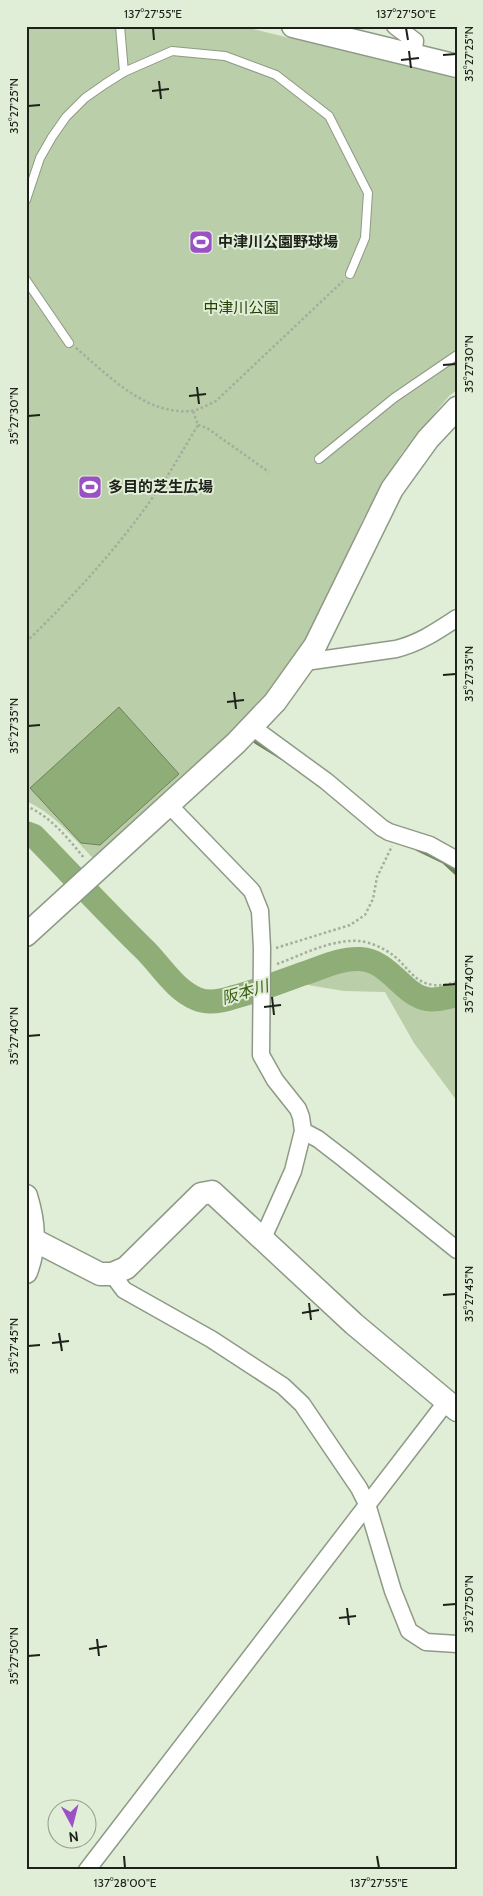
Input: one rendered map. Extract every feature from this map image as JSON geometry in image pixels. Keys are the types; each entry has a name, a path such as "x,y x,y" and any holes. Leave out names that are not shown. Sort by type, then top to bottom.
{"street":[{"path":"293,26 452,65"},
{"path":"395,26 415,41 413,55"},
{"path":"26,935 169,806 275,702 305,662 329,618 392,490 428,439 457,408"},
{"path":"305,662 396,650 410,646 420,642 457,618"},
{"path":"252,726 326,781 382,828 430,845 457,860"},
{"path":"169,806 252,891 260,911 262,948 261,1055 276,1080 298,1109 302,1117 304,1131 293,1170 263,1238"},
{"path":"304,1131 338,1154 457,1250"},
{"path":"34,1240 100,1274 112,1274 126,1268 201,1194 212,1192 354,1324 452,1406 367,1504 87,1870"},
{"path":"26,1196 34,1240 31,1260 26,1272"},
{"path":"112,1274 124,1290 211,1339 283,1386 302,1404 360,1488 367,1504 393,1591 409,1631 426,1642 457,1644"}],"lane":[{"path":"120,26 124,72"},
{"path":"26,200 40,158 66,117 86,98 124,72 172,52 225,56 276,75 329,116 368,192 365,238 350,274"},
{"path":"26,280 69,343"},
{"path":"319,459 394,398 457,355"}],"path":[{"path":"69,343 132,394 168,410 193,411 216,401 350,274"},
{"path":"193,411 198,426"},
{"path":"198,426 207,428 269,472"},
{"path":"26,642 88,580 132,526 166,478 198,426"},
{"path":"26,806 37,810 71,841 94,874"},
{"path":"262,948 272,949 326,932 358,920 365,915 373,899 377,877 392,845"},
{"path":"262,970 337,943 359,941 385,950 395,956 416,979 424,983 435,986 457,982"}],"green space":[{"name":"中津川公園","path":"26,26 241,26 457,79 457,390 449,396 402,453 363,519 334,585 304,646 255,709 96,861 46,812 26,801"},
{"path":"375,968 422,1005 457,998 457,1101 414,1043 385,992 344,991 302,984 332,972"}],"shaded area":[{"path":"119,707 179,774 100,845 81,843 30,788"}],"waterway":[{"path":"256,742 282,758"},
{"name":"阪本川","path":"26,833 34,836 145,950 175,984 189,995 202,1001 225,1000 332,963 353,959 370,961 379,965 411,992 427,999 434,1000 457,995"},
{"path":"417,849 444,862 457,874"}],"place":[{"name":"中津川公園野球場","path":"201,242"},
{"name":"多目的芝生広場","path":"90,487"}]}
